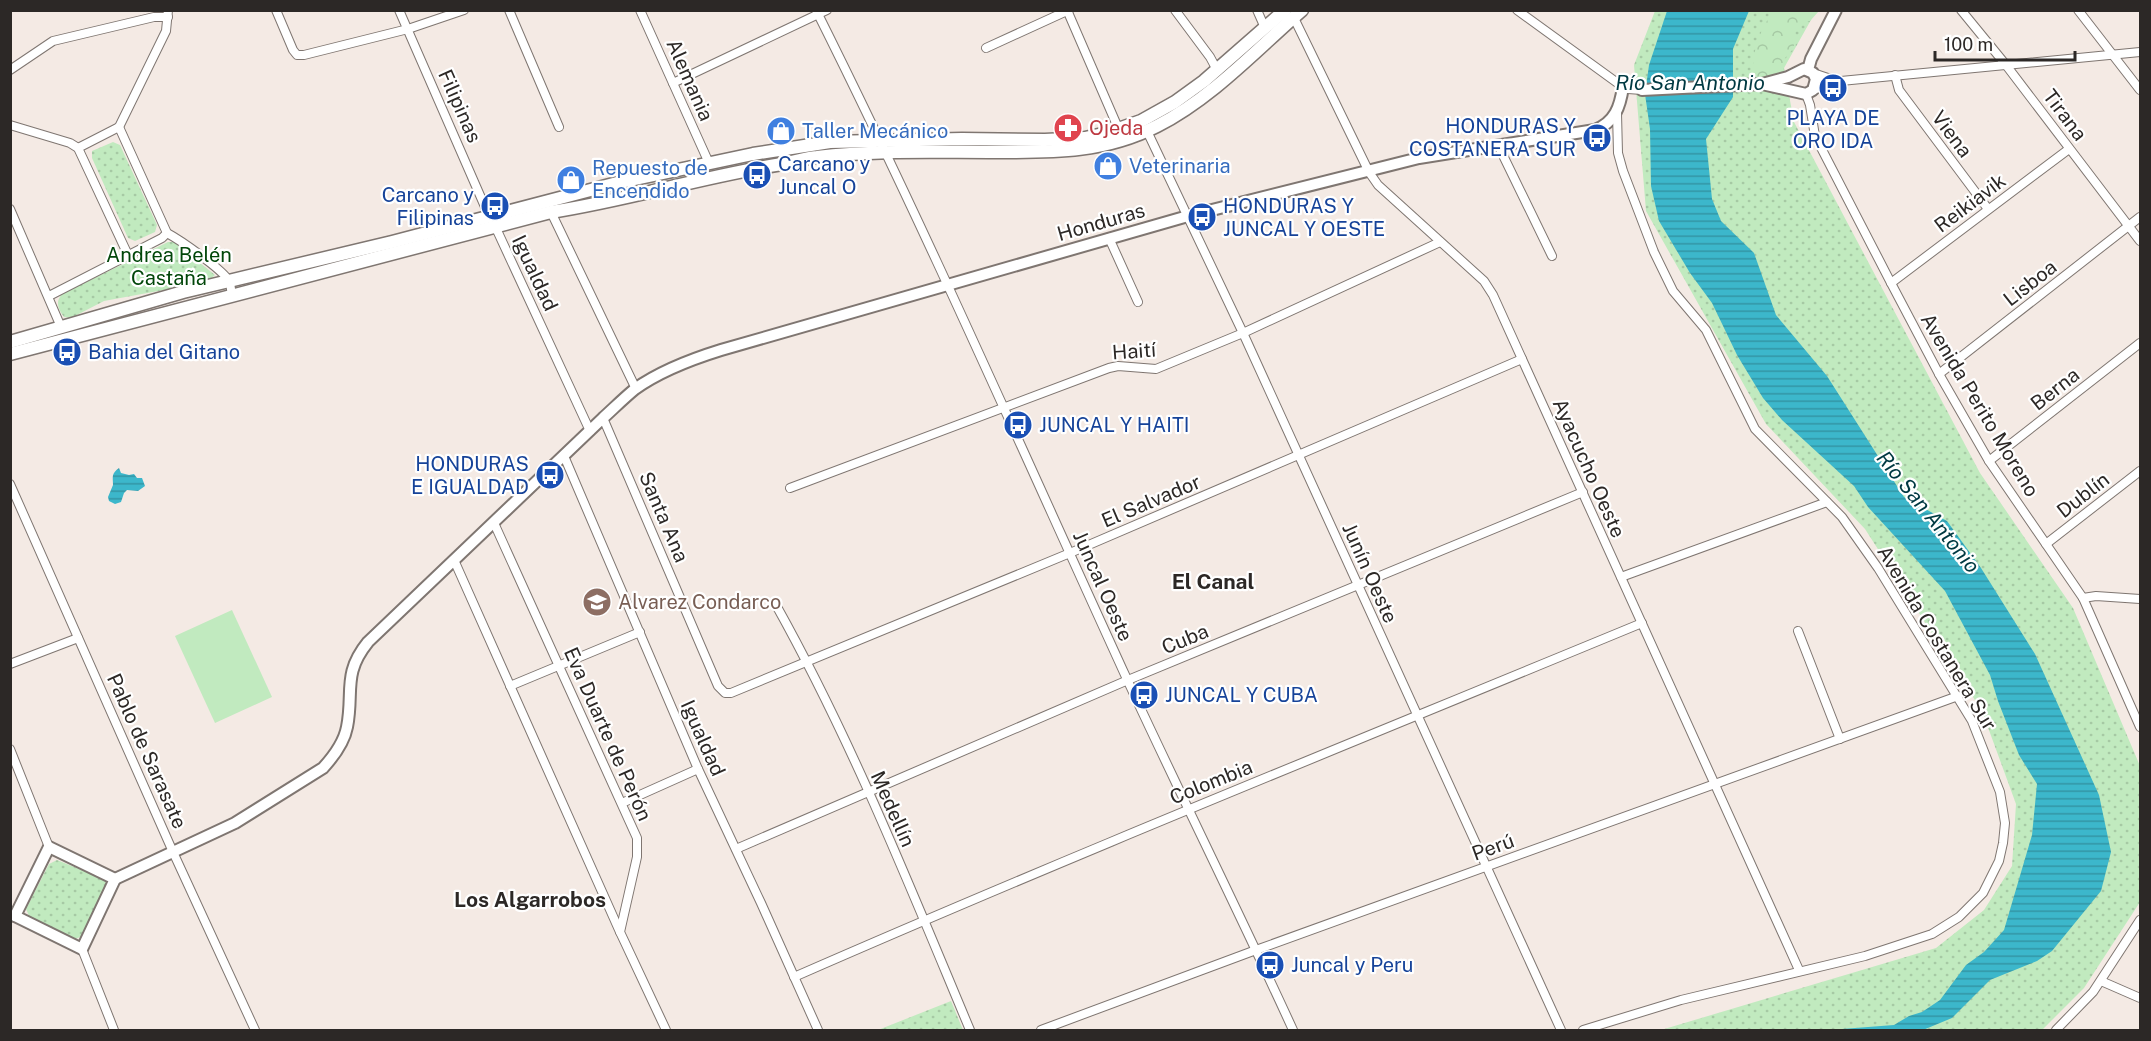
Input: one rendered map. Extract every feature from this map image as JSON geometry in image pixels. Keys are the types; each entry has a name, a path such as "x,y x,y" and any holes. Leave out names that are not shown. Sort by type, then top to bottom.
{"main road":[{"path":"1806,92 1816,83 1810,71 1811,59 1836,10"},
{"path":"10,354 318,273 621,182 709,163 807,144 880,140 1062,140 1085,138 1119,129 1162,110 1217,70 1265,28 1293,13"},
{"path":"10,342 150,300 392,242 492,221 590,206 714,176 804,158 886,153 1066,151 1112,144 1147,131 1174,116 1209,91 1293,13"},
{"path":"1757,84 1795,73 1801,69 1810,71"},
{"path":"1795,73 1792,84 1806,92"},
{"path":"1642,90 1757,84 1806,92"},
{"path":"1617,114 1623,87"},
{"name":"Honduras","path":"115,879 235,823 323,768 344,738 347,727 350,678 359,653 368,642 603,418 636,389 676,367 710,353 1188,216 1419,158 1595,130 1617,114"},
{"path":"886,153 890,147 944,145 962,139"},
{"path":"804,158 822,151 877,148 881,144 880,140"},
{"path":"144,318 161,307 225,291 228,281"},
{"path":"49,847 115,879 82,948 13,917 49,847"}],"street":[{"path":"276,10 297,55 408,29 464,10"},
{"name":"Filipinas","path":"399,10 492,221"},
{"path":"509,10 560,127"},
{"name":"Alemania","path":"640,10 709,163"},
{"path":"674,83 827,10"},
{"path":"1174,10 1210,57 1217,70"},
{"path":"1257,10 1265,28"},
{"path":"1517,10 1623,87 1642,90"},
{"name":"Tirana","path":"1961,10 2006,65 2140,241"},
{"path":"2078,10 2140,90"},
{"path":"986,48 1068,11 1119,129"},
{"name":"Juncal Oeste","path":"817,13 948,284 1187,809 1293,1030"},
{"name":"Ayacucho Oeste","path":"1293,13 1368,172 1378,184 1484,281 1494,295 1799,970"},
{"path":"10,70 52,41 168,14 166,31 119,127 78,148"},
{"path":"1806,92 1841,81 2140,52"},
{"path":"1810,71 1841,81"},
{"name":"Viena","path":"1895,75 1899,90 1988,209"},
{"name":"Avenida Perito Moreno","path":"1806,92 1815,136 1891,283 1989,461 2083,598 2140,727"},
{"name":"Avenida Costanera Sur","path":"1583,1030 1681,1000 1865,956 1932,934 1959,917 1983,893 1993,876 2003,843 2005,823 2000,792 1985,751 1958,696 1878,568 1842,517 1755,429 1706,330 1673,291 1654,252 1623,171 1618,153 1617,114"},
{"path":"11,125 70,143 78,148 128,255"},
{"path":"119,127 167,233 185,244 228,281 232,296"},
{"name":"Junín Oeste","path":"1147,131 1243,333 1416,717 1561,1030"},
{"path":"1498,145 1552,256"},
{"name":"Reikiavik","path":"1891,283 2069,148"},
{"path":"10,209 61,327"},
{"path":"552,212 636,389"},
{"name":"Lisboa","path":"1940,374 2140,217"},
{"name":"Igualdad","path":"492,221 590,431"},
{"path":"49,296 162,238 167,233"},
{"path":"1109,238 1138,302"},
{"name":"Haití","path":"790,488 1109,368 1118,366 1156,369 1243,333 1440,242"},
{"name":"Berna","path":"1989,461 2140,343"},
{"name":"El Salvador","path":"725,693 737,692 807,660 1070,553 1522,359"},
{"name":"Santa Ana","path":"603,418 718,686 725,693"},
{"name":"Igualdad","path":"564,456 698,769 818,1030"},
{"name":"Dublín","path":"2046,544 2140,471"},
{"name":"Pablo de Sarasate","path":"10,484 173,852 255,1030"},
{"name":"Cuba","path":"736,849 1128,680 1583,492"},
{"path":"1621,577 1827,502"},
{"name":"Eva Duarte de Perón","path":"494,524 637,838 638,849 621,932"},
{"path":"454,560 666,1030"},
{"path":"2083,598 2096,596 2140,599"},
{"name":"Medellín","path":"776,605 807,660 868,793 970,1030"},
{"name":"Colombia","path":"794,977 1187,809 1416,717 1642,622"},
{"path":"1798,631 1840,739"},
{"path":"510,686 639,632"},
{"path":"10,664 78,638"},
{"name":"Perú","path":"1041,1030 1958,696"},
{"path":"10,749 49,847"},
{"path":"622,803 698,769"},
{"path":"2056,1030 2076,1012 2101,981 2140,920"},
{"path":"82,948 114,1030"},
{"path":"2101,981 2140,998"}],"green space":[{"path":"1655,11 1816,11 1784,68 1794,122 1980,473 2073,608 2140,766 2140,902 2084,988 2042,1030 1661,1030 1936,948 1984,910 2012,866 2016,804 1982,711 1865,529 1766,424 1646,211 1634,65"},
{"path":"1773,11 1819,11 1810,21 1798,23 1794,36 1794,48 1785,58 1775,80 1763,81 1754,76 1755,50 1760,34"},
{"path":"113,142 120,145 157,225 155,232 135,241 128,238 92,158 92,151"},
{"name":"Andrea Belén Castaña","path":"168,242 174,242 215,275 207,282 104,301 71,318 64,317 58,303 62,294"},
{"path":"232,610 272,697 215,723 175,636"},
{"path":"57,860 104,879 107,885 83,936 75,939 30,918 26,909 49,864"},
{"path":"951,1001 963,1030 878,1030"}],"water":[{"name":"Río San Antonio","path":"1667,11 1749,11 1733,49 1733,97 1706,139 1712,199 1721,221 1754,253 1776,315 1827,376 1904,497 1947,521 1981,568 2035,654 2099,795 2111,852 2101,891 2052,951 2037,961 1990,980 1952,1018 1923,1030 1829,1030 1894,1025 1909,1016 1922,1012 1940,1000 1966,965 1984,952 2004,930 2032,835 2037,784 2019,755 1990,675 1945,591 1868,507 1854,486 1782,420 1763,398 1737,355 1712,303 1690,273 1659,221 1651,186 1650,129 1645,94 1649,65"},
{"path":"119,468 121,473 134,474 137,478 142,478 145,486 138,491 127,490 121,502 115,504 109,501 108,497 113,485 114,474"}],"place":[{"name":"PLAYA DE ORO IDA","path":"1833,88"},
{"name":"Ojeda","path":"1068,128"},
{"name":"Taller Mecánico","path":"781,131"},
{"name":"HONDURAS Y COSTANERA SUR","path":"1597,138"},
{"name":"Veterinaria","path":"1108,166"},
{"name":"Carcano y Juncal O","path":"757,175"},
{"name":"Repuesto de Encendido","path":"571,180"},
{"name":"Carcano y Filipinas","path":"495,206"},
{"name":"HONDURAS Y JUNCAL Y OESTE","path":"1202,217"},
{"name":"Bahia del Gitano","path":"67,352"},
{"name":"JUNCAL Y HAITI","path":"1018,425"},
{"name":"HONDURAS E IGUALDAD","path":"550,475"},
{"name":"Alvarez Condarco","path":"597,602"},
{"name":"JUNCAL Y CUBA","path":"1144,695"},
{"name":"Juncal y Peru","path":"1270,965"}],"district":[{"name":"El Canal","path":"1213,582"},
{"name":"Los Algarrobos","path":"530,900"}]}
